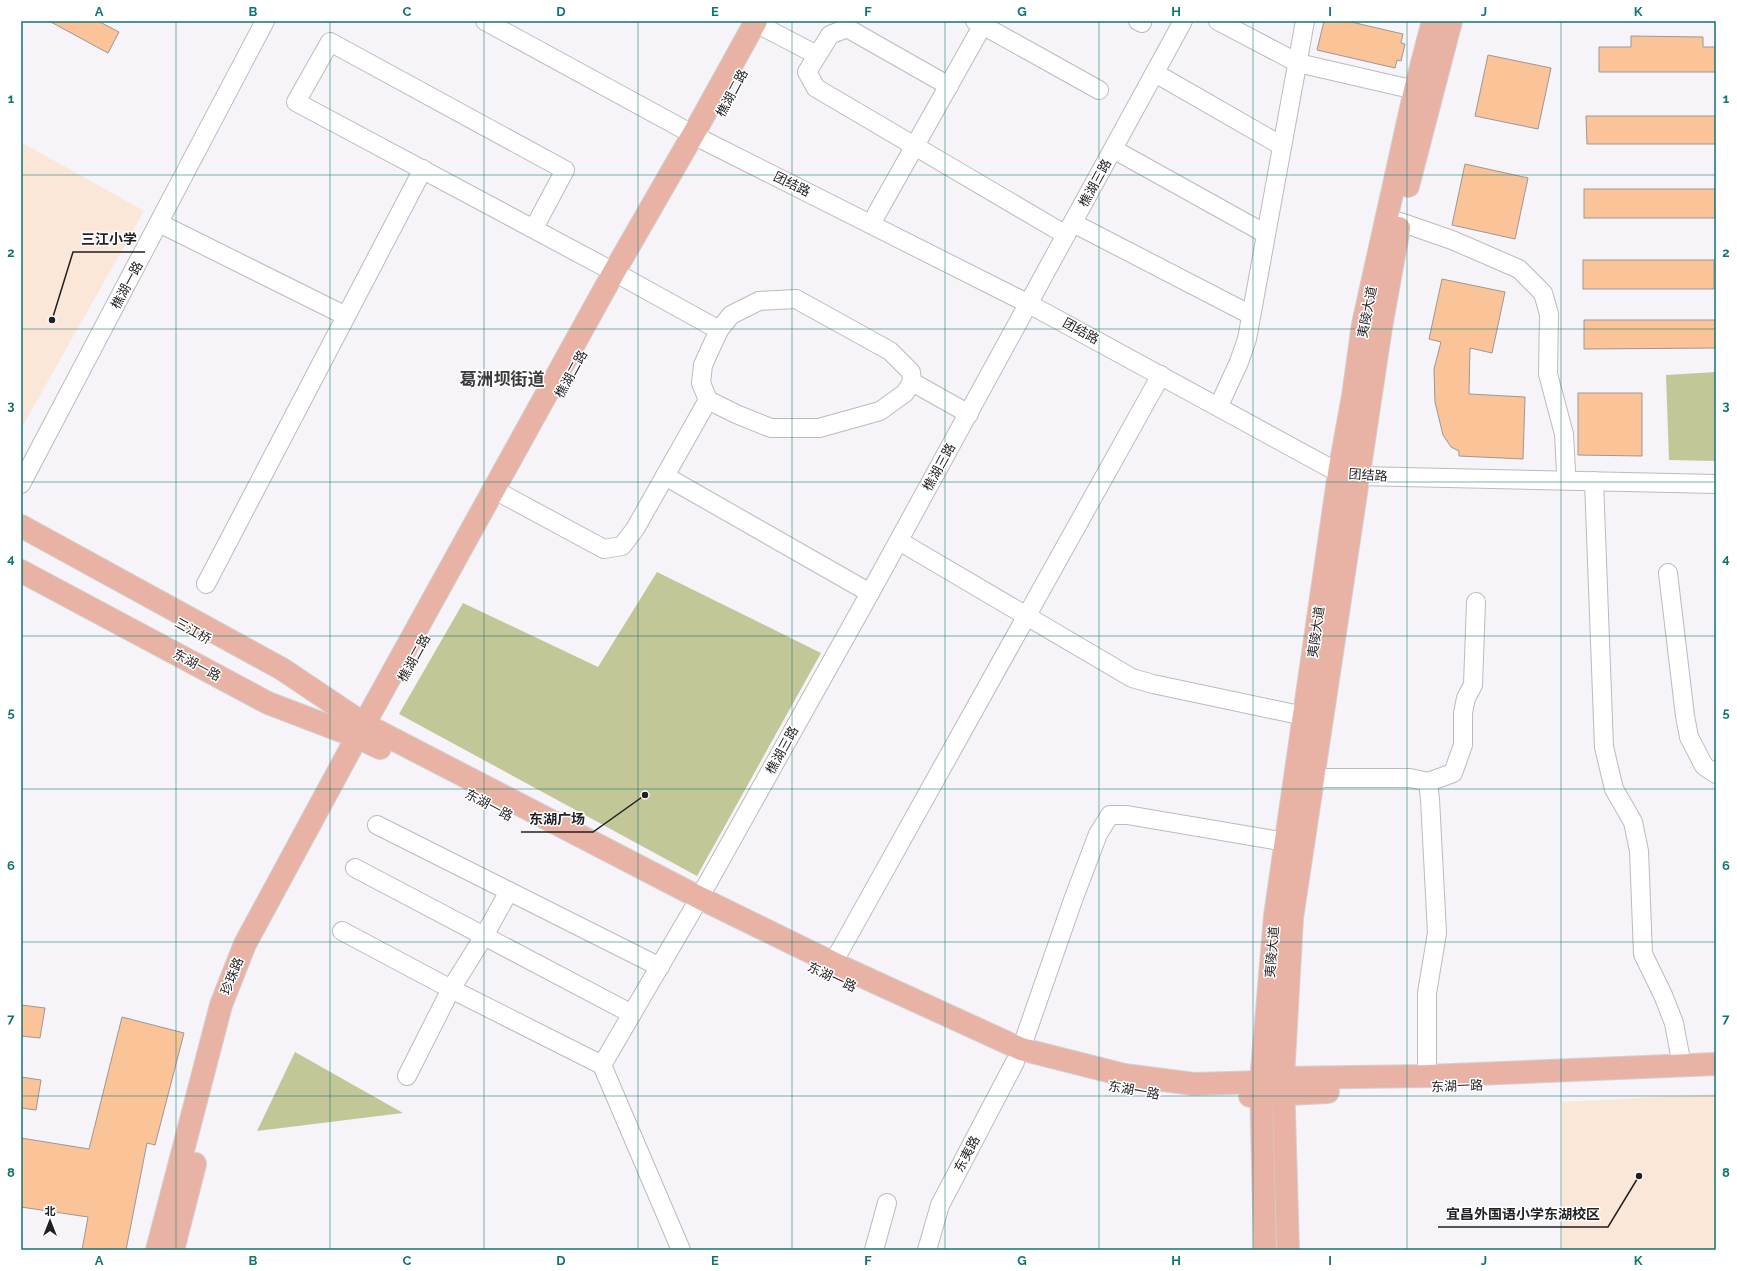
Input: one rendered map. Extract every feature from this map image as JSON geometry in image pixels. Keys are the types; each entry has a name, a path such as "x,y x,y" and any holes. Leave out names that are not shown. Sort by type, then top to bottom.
{"main road":[{"name":"夷陵大道","path":"1288,1250 1283,1086 1292,918 1313,778 1350,470 1353,396 1363,324 1415,90 1433,21"},
{"name":"夷陵大道","path":"1265,1250 1261,1088 1275,916 1304,716 1350,470 1381,327 1400,222 1451,21"},
{"name":"樵湖二路","path":"366,733 619,275 702,134 764,24"},
{"name":"樵湖二路","path":"366,733 504,495 619,275"},
{"path":"21,526 282,669 366,733 696,905 833,963 1018,1055 1124,1075 1194,1084 1261,1088 1427,1076 1716,1064"},
{"name":"三江桥","path":"21,538 366,733"},
{"name":"三江桥","path":"21,555 366,733"},
{"name":"东湖一路","path":"21,571 268,703 366,733"},
{"name":"珍珠路","path":"157,1250 221,1005 245,944 366,733"},
{"name":"珍珠路","path":"173,1250 235,1010 258,950 366,733"},
{"name":"东湖一路","path":"696,905 1018,1055"},
{"name":"东湖一路","path":"1283,1086 1716,1075"}],"street":[{"name":"樵湖一路","path":"21,484 265,21"},
{"name":"团结路","path":"485,21 702,134 1032,299 1218,408 1350,470 1594,481 1716,484"},
{"name":"团结路","path":"506,21 702,134 876,215 1222,399 1350,470 1566,471 1716,474"},
{"name":"樵湖三路","path":"602,1065 696,905 899,541 1183,21"},
{"path":"1218,21 1298,63 1415,90"},
{"path":"1222,399 1239,362 1247,339 1305,21"},
{"path":"876,215 949,86 981,23 1099,90"},
{"path":"764,24 817,56"},
{"path":"949,86 847,28 830,35 807,72 816,88 915,146 1070,229 1251,316"},
{"path":"534,228 565,170 330,42 296,102 534,228 719,330"},
{"path":"1154,73 1282,146"},
{"path":"1113,149 1266,234"},
{"path":"206,584 423,169"},
{"path":"1400,222 1452,240 1519,269 1543,294 1549,314 1548,374 1564,434 1566,471"},
{"path":"159,223 346,316"},
{"path":"796,299 890,351 911,372 912,382 905,393 880,411 819,428 771,428 736,414 708,400 701,384 703,365 719,330 731,315 759,301 796,299"},
{"path":"833,963 1028,616 1161,375"},
{"path":"912,382 968,414"},
{"path":"504,495 604,549 622,546 635,529 708,400"},
{"path":"665,476 870,593"},
{"path":"1594,481 1604,747 1614,789 1633,822 1639,851 1643,954 1663,995 1674,1023 1682,1066"},
{"path":"899,541 1132,678 1304,716"},
{"path":"1668,573 1685,716 1689,737 1704,766 1716,774"},
{"path":"1313,778 1410,778 1428,782 1453,772 1463,745 1463,713 1466,698 1473,685 1476,602"},
{"path":"1427,1076 1427,993 1437,933 1428,782"},
{"name":"东夷路","path":"927,1250 940,1205 1018,1055 1098,834 1110,815 1127,815 1286,842"},
{"path":"377,825 660,967"},
{"path":"355,868 632,1014"},
{"path":"407,1076 451,989 484,936 509,891"},
{"path":"342,931 451,989 602,1065 681,1250"},
{"path":"874,1250 887,1203"}],"shaded area":[{"path":"21,142 144,211 21,429"},
{"path":"1716,1094 1716,1250 1562,1250 1562,1102"}],"green space":[{"path":"1716,372 1716,461 1669,460 1666,375"},
{"path":"657,572 821,653 697,876 399,714 463,603 598,667"},
{"path":"295,1052 403,1113 257,1131"}],"building":[{"path":"49,21 98,21 119,32 108,53"},
{"path":"1324,21 1347,21 1403,34 1401,43 1405,44 1401,61 1397,60 1395,68 1317,50"},
{"path":"1631,36 1703,37 1703,47 1716,47 1716,72 1599,72 1599,47 1631,47"},
{"path":"1488,55 1551,68 1538,129 1475,116"},
{"path":"1586,116 1716,116 1716,144 1587,144"},
{"path":"1465,164 1528,178 1515,239 1452,225"},
{"path":"1584,189 1715,189 1715,218 1584,218"},
{"path":"1583,260 1714,260 1714,289 1583,289"},
{"path":"1442,279 1505,292 1492,353 1470,348 1469,394 1525,397 1523,459 1459,456 1459,451 1451,447 1443,435 1435,402 1434,369 1441,342 1429,339"},
{"path":"1584,320 1715,320 1715,348 1584,349"},
{"path":"1578,393 1642,393 1642,456 1578,455"},
{"path":"21,1005 45,1008 40,1038 21,1036"},
{"path":"122,1017 184,1033 155,1145 147,1143 126,1250 82,1250 88,1217 21,1207 21,1138 89,1149"},
{"path":"21,1077 41,1080 36,1110 21,1108"}],"place":[{"name":"三江小学","path":"52,320"},
{"name":"东湖广场","path":"645,795"},
{"name":"宜昌外国语小学东湖校区","path":"1639,1176"}],"district":[{"name":"葛洲坝街道","path":"502,379"}]}
